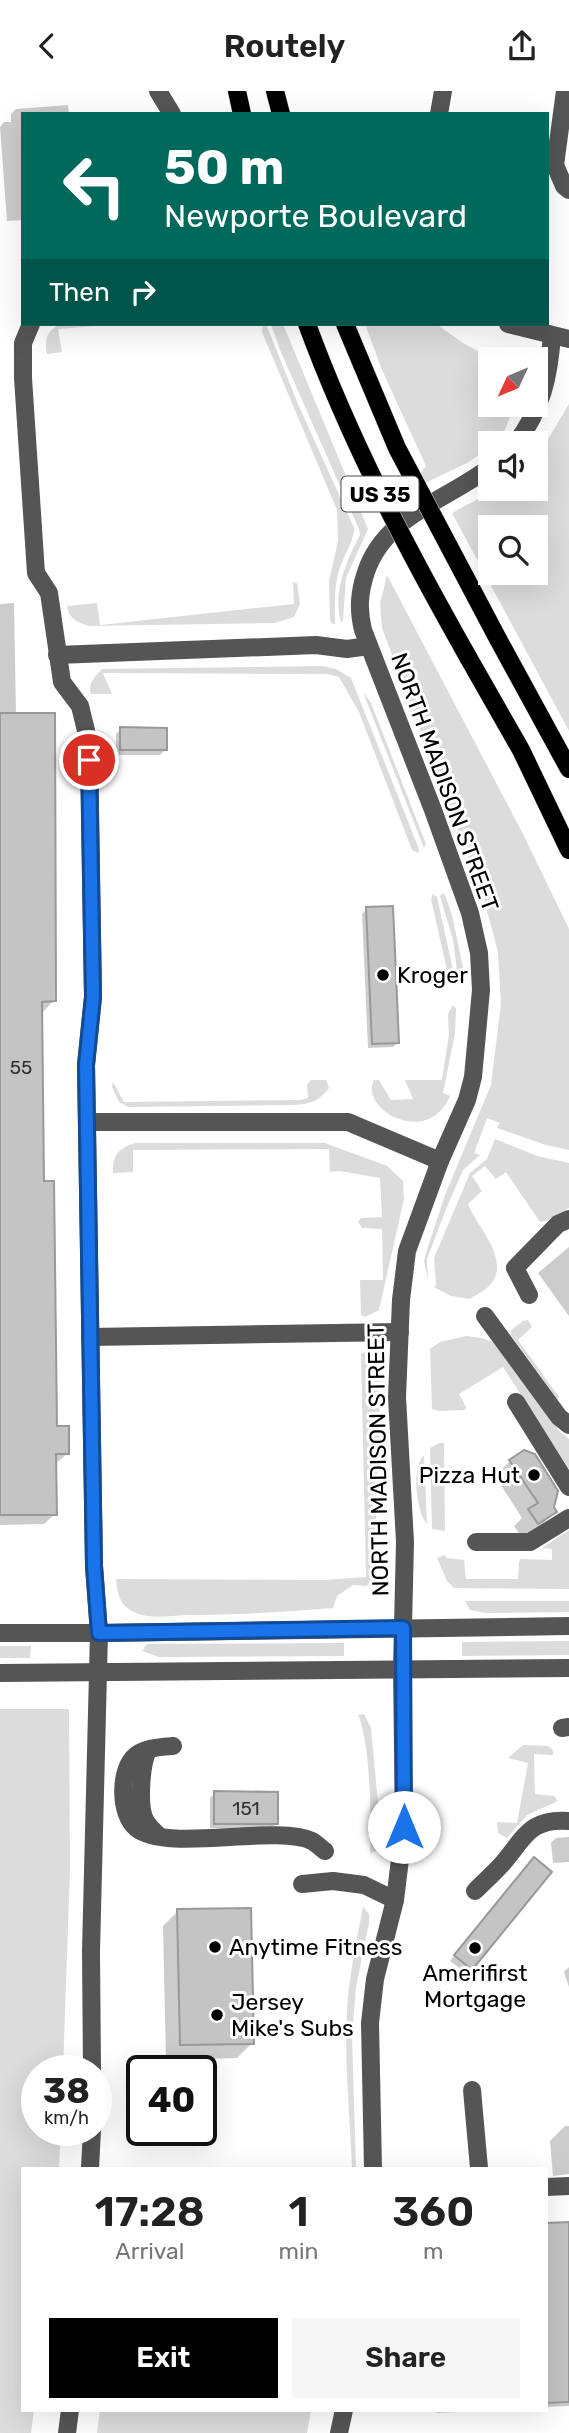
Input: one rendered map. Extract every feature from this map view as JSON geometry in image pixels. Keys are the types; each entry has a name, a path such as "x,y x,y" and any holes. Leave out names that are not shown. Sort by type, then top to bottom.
{"main road":[{"path":"237,91 242,112"},
{"path":"275,91 280,112"},
{"name":"US 35","path":"308,326 330,386 404,542 521,750 569,850"},
{"name":"US 35","path":"346,326 397,448 566,761"}],"street":[{"path":"158,91 171,112"},
{"path":"439,112 443,91"},
{"path":"565,91 555,165 564,186 569,190"},
{"path":"30,326 23,343 23,378 36,573 49,593 62,682 80,706 89,743 93,997 86,1065 94,1566 99,1633 91,1951 92,2055"},
{"path":"516,326 560,337 531,423 525,431"},
{"name":"NORTH MADISON STREET","path":"373,2167 370,2023 375,1979 395,1900 404,1827 402,1668 406,1599 397,1397 401,1300 407,1251 440,1161 467,1100 473,1077 480,1002 479,953 470,913 369,646 359,611 359,599 369,562 388,533 478,475"},
{"path":"57,655 316,645 347,649 369,646"},
{"path":"87,1122 348,1122 440,1161"},
{"path":"529,1294 516,1268 558,1224 569,1219"},
{"path":"485,1317 559,1417 569,1425"},
{"path":"90,1337 400,1332"},
{"path":"516,1402 569,1487"},
{"path":"476,1542 530,1542 569,1518"},
{"path":"0,1633 569,1626"},
{"path":"0,1673 569,1668"},
{"path":"173,1746 148,1750 134,1758 125,1775 125,1810 136,1828 147,1834 172,1838 285,1837 311,1840 325,1851"},
{"path":"475,1891 502,1865 526,1832 540,1822 569,1821"},
{"path":"302,1884 333,1881 364,1885 395,1900"},
{"path":"472,2090 479,2167"},
{"path":"90,2167 91,2146"},
{"path":"548,2187 569,2186"},
{"path":"66,2433 70,2412"},
{"path":"339,2433 344,2412"}],"shaded area":[{"path":"58,326 95,326 58,329 62,352 47,354 48,335"},
{"path":"263,326 267,326 298,404 354,528 337,580 335,624 330,620 329,581 338,541 337,510 262,332"},
{"path":"272,326 284,326 368,529 346,578 341,622 338,600 340,588 350,555 360,535 359,529"},
{"path":"366,326 439,326 478,351 478,417 510,417 504,431 478,431 478,456 423,484 419,475 426,466 382,370"},
{"path":"569,404 569,731 491,585 548,585 548,515 478,515 478,561 452,513 478,499 478,501 548,501 548,439"},
{"path":"387,575 524,836 569,929 569,1150 497,1128 500,1123 487,1118 474,1153 480,1155 463,1170 427,1259 428,1279 424,1262 426,1253 445,1195 491,1085 501,1003 498,952 485,903 382,628 380,604"},
{"path":"293,582 297,583 300,604 294,617 275,623 89,626 74,619 67,606 97,603 100,625 294,604"},
{"path":"322,666 336,669 351,678 419,853 412,850 359,712 339,677 327,674 103,673 112,694 91,694 90,690 92,681 102,669"},
{"path":"363,692 371,703 426,844 424,848"},
{"path":"442,893 452,915 463,967 461,971 457,970 453,940 440,896"},
{"path":"433,894 437,897 453,970 451,972 447,970 431,899"},
{"path":"453,1005 456,1009 455,1033 443,1093 450,1096 440,1111 427,1120 412,1122 398,1119 376,1102 372,1091 374,1080 379,1080 391,1100 413,1099 405,1080 442,1080 449,1034 448,1014"},
{"path":"311,1080 326,1080 329,1088 313,1101 293,1105 128,1107 119,1102 112,1087 113,1082 124,1102 301,1100 308,1098 307,1085"},
{"path":"495,1139 537,1156 569,1163 569,1208 540,1222 506,1172 496,1179 485,1166 472,1176 482,1191 468,1204 491,1245 497,1267 495,1277 486,1289 470,1299 451,1296 434,1287 434,1258 470,1173 487,1159"},
{"path":"135,1143 325,1143 387,1166 403,1181 404,1199 379,1310 365,1317 361,1315 360,1280 383,1280 382,1229 362,1228 358,1222 361,1218 382,1217 380,1178 340,1171 330,1172 329,1149 133,1150 133,1172 113,1173 118,1153"},
{"path":"528,1320 532,1327 518,1340 559,1397 557,1399 511,1335 511,1330"},
{"path":"466,1336 493,1342 560,1432 569,1439 569,1469 503,1367 459,1394 465,1410 432,1409 430,1349 440,1342"},
{"path":"366,1352 375,1358 381,1373 374,1573 367,1586 353,1585 337,1596 333,1608 158,1617 138,1614 124,1605 116,1579 324,1580 366,1577 361,1353"},
{"path":"444,1443 445,1531 432,1529 430,1448"},
{"path":"424,1455 427,1524 420,1510 416,1490 417,1469"},
{"path":"569,1530 569,1589 454,1588 447,1581 437,1558 445,1555 446,1558 464,1560 466,1579 518,1579 521,1559 552,1560 552,1549 542,1548"},
{"path":"465,1601 569,1601 569,1612 486,1613 470,1610"},
{"path":"569,1641 569,1655 462,1656 462,1642"},
{"path":"344,1643 344,1656 159,1657 142,1651 147,1644"},
{"path":"0,1646 31,1646 30,1658 0,1658"},
{"path":"0,1709 69,1709 70,1870 64,2055 21,2055 21,2146 60,2146 59,2167 21,2167 21,2412 34,2412 31,2433 0,2433"},
{"path":"364,1714 371,1728 380,1825 379,1849 370,1854 368,1762 358,1715"},
{"path":"523,1745 548,1746 553,1750 553,1755 534,1754 535,1794 554,1796 558,1801 527,1815 507,1838 498,1833 497,1822 517,1823 528,1763 508,1758"},
{"path":"363,1907 369,1914 369,1923 356,1987 352,2035 356,2167 352,2167 346,2055 352,1968"},
{"path":"100,2412 311,2412 307,2433 97,2433"}],"building":[{"path":"0,713 55,713 56,1001 42,1002 44,1181 54,1181 57,1426 69,1426 69,1454 56,1454 57,1515 0,1515"},
{"path":"120,727 167,728 167,750 120,750"},
{"name":"Kroger","path":"393,906 399,1043 372,1044 366,907"},
{"name":"Pizza Hut","path":"524,1450 535,1454 558,1491 554,1507 557,1512 538,1524 528,1509 538,1503 509,1460"},
{"path":"214,1791 278,1792 278,1824 214,1824"},
{"path":"534,1857 552,1872 472,1970 454,1955"},
{"path":"251,1908 254,2044 180,2045 177,1909"},
{"path":"569,2222 569,2402 548,2403 548,2223"}],"place":[{"name":"Kroger","path":"383,975"},
{"name":"Pizza Hut","path":"534,1475"},
{"name":"Anytime Fitness","path":"215,1947"},
{"name":"Amerifirst Mortgage","path":"475,1948"},
{"name":"Jersey Mike's Subs","path":"217,2015"}],"route":[{"path":"89,760 93,997 86,1065 94,1566 99,1633 403,1628 404,1827"}]}
